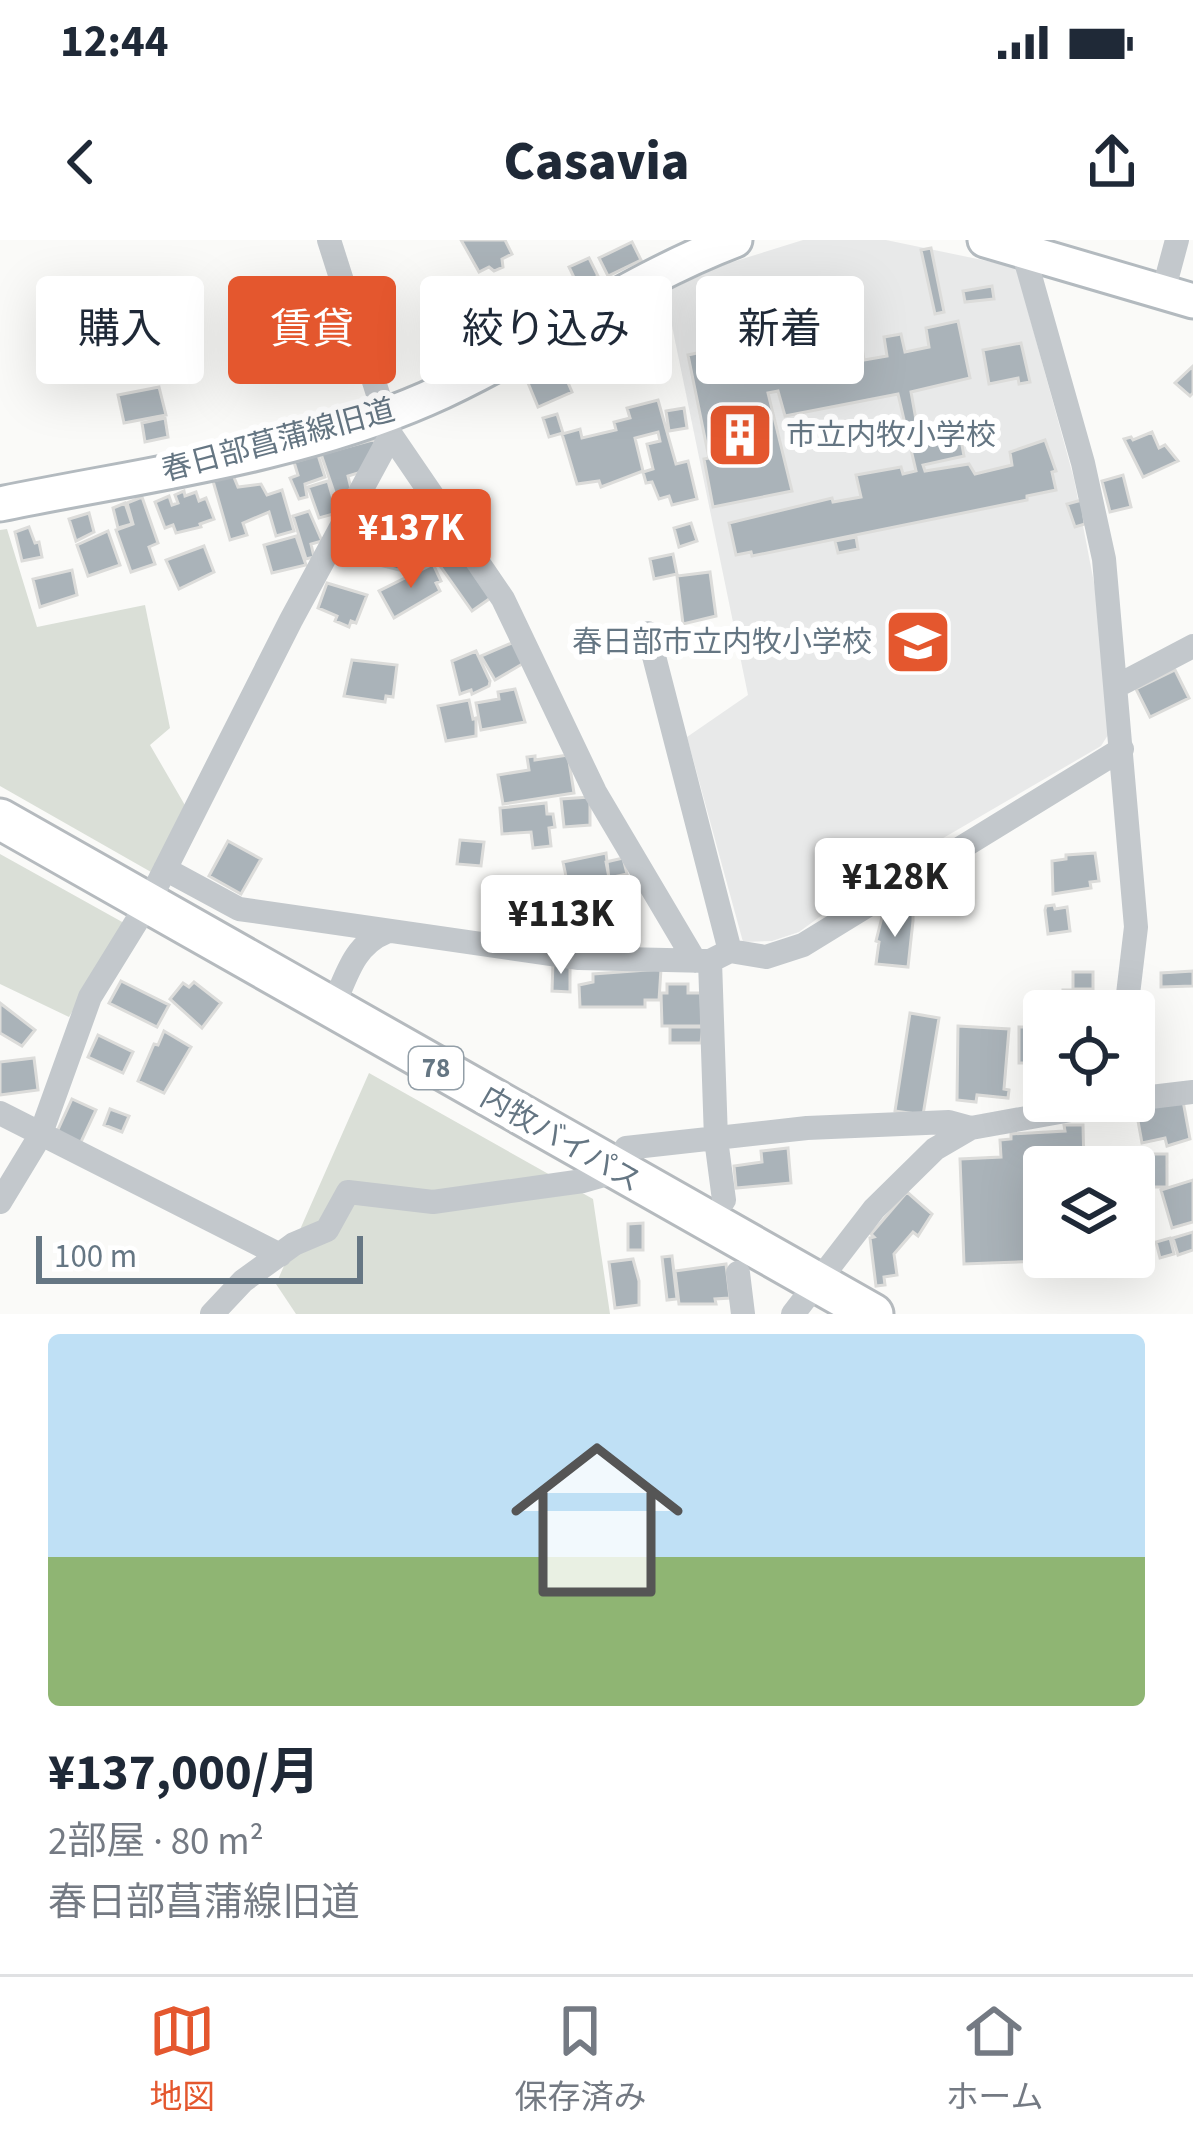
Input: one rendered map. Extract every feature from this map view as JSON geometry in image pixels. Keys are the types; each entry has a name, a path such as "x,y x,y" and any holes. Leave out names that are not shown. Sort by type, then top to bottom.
{"main road":[{"name":"内牧バイパス","path":"0,819 157,886 332,1009 622,1160 873,1314"}],"street":[{"path":"328,240 388,425 503,599 595,791 712,958"},
{"name":"春日部菖蒲線旧道","path":"0,504 388,425 735,240"},
{"path":"986,240 1178,297 1177,240"},
{"path":"1023,251 1083,463 1104,559 1136,927 1128,990"},
{"path":"0,1202 40,1136 90,997 157,886 388,425"},
{"path":"648,633 712,958 716,1139 724,1201"},
{"path":"1117,686 1193,646"},
{"path":"157,886 239,909 579,958 766,957 803,945 1122,748"},
{"path":"332,1009 358,950 386,932"},
{"path":"1155,1097 1193,1092"},
{"path":"0,1113 280,1255"},
{"path":"793,1314 906,1174 935,1149 971,1128 1023,1118"},
{"path":"212,1314 243,1281 327,1230 348,1192 433,1202 583,1181 622,1160 716,1139 874,1124 949,1122 971,1128"},
{"path":"738,1273 743,1314"}],"shaded area":[{"name":"春日部市立内牧小学校","path":"803,240 886,240 1016,267 1074,479 1095,588 1108,735 1101,746 866,883 799,932 772,941 743,942 687,737 748,695 672,326 672,289 696,278 696,384 864,384 864,276 699,276"},
{"path":"7,529 37,627 145,605 170,728 150,745 186,807 151,872 0,786 0,530"},
{"path":"0,854 124,923 69,1017 0,984"},
{"path":"369,1073 593,1199 610,1314 296,1314 276,1284"}],"building":[{"path":"461,240 505,240 512,254 502,259 503,267 479,272"},
{"path":"632,242 641,260 608,276 599,258"},
{"path":"931,248 944,312 935,314 921,250"},
{"path":"589,258 598,276 573,276 569,267"},
{"path":"992,286 994,299 965,302 963,291"},
{"name":"市立内牧小学校","path":"958,321 970,378 911,392 918,431 958,423 964,456 923,465 925,471 969,464 975,474 1012,465 1010,452 1045,440 1056,471 1052,472 1056,490 1027,496 1027,500 752,556 751,552 736,555 729,523 832,498 833,502 861,497 856,475 901,467 903,474 916,471 898,394 785,416 778,391 768,393 792,491 713,507 704,459 709,458 688,355 696,353 696,384 864,384 864,360 887,356 884,337 901,334 905,352 929,347 926,328"},
{"path":"1021,343 1030,382 1019,384 1018,378 989,384 983,350"},
{"path":"1193,366 1193,393 1190,396 1175,383"},
{"path":"528,384 569,384 572,392 538,407"},
{"path":"159,387 166,415 124,423 118,395"},
{"path":"658,400 676,464 688,461 697,499 672,505 669,496 659,499 652,482 646,483 643,472 653,469 647,444 660,441 658,432 635,438 643,471 601,487 599,481 577,484 562,434 580,429 582,438 616,430 614,422 630,418 627,408"},
{"path":"684,408 687,428 669,431 666,411"},
{"path":"557,414 563,433 549,437 543,418"},
{"path":"165,418 168,437 145,442 142,423"},
{"path":"1152,432 1159,448 1165,445 1178,461 1143,477 1124,439"},
{"path":"376,439 368,470 348,476 353,497 337,501 321,454"},
{"path":"318,455 325,477 305,484 307,497 299,499 290,478 298,475 294,462"},
{"path":"233,475 238,487 261,484 267,495 282,490 294,531 276,536 269,512 243,523 247,535 230,540 213,481"},
{"path":"1123,475 1131,507 1110,512 1102,481"},
{"path":"328,481 337,513 319,518 308,487"},
{"path":"184,491 185,496 196,492 199,501 206,498 214,519 176,533 173,525 165,528 155,502 169,496 172,505 178,503 175,495"},
{"path":"372,493 388,497 384,514 368,510"},
{"path":"142,497 158,543 149,547 155,564 131,572 116,530 133,524 127,503"},
{"path":"1082,500 1085,524 1075,527 1067,504"},
{"path":"125,503 132,524 118,528 113,508"},
{"path":"364,509 387,516 376,558 353,552"},
{"path":"309,511 322,541 311,544 314,557 306,559 293,516"},
{"path":"89,513 94,532 76,541 69,519"},
{"path":"390,516 425,522 415,562 402,559 399,570 379,565"},
{"path":"691,523 697,541 679,547 674,528"},
{"path":"29,527 42,557 22,561 15,532"},
{"path":"108,531 120,565 88,576 77,545"},
{"path":"296,536 306,565 272,573 264,545"},
{"path":"856,537 858,549 838,553 835,541"},
{"path":"204,546 214,572 179,589 166,560"},
{"path":"459,548 492,597 472,611 438,563 438,557"},
{"path":"673,554 677,574 654,579 650,559"},
{"path":"433,564 440,591 394,618 379,591"},
{"path":"72,570 77,595 40,607 33,579"},
{"path":"710,572 716,616 683,624 677,576"},
{"path":"327,583 367,595 356,623 351,621 349,627 318,608"},
{"path":"514,642 524,663 495,680 481,656"},
{"path":"476,651 489,686 460,694 452,661"},
{"path":"352,660 397,665 393,697 386,696 385,702 344,696"},
{"path":"1175,670 1189,698 1150,717 1136,689"},
{"path":"515,689 525,722 481,730 476,703 499,699 498,692"},
{"path":"469,700 476,736 446,741 438,706"},
{"path":"568,755 574,793 503,804 498,775 529,770 527,757"},
{"path":"590,797 590,825 564,827 561,799"},
{"path":"546,803 555,827 549,828 551,846 533,848 531,832 502,834 500,808"},
{"path":"460,840 484,842 481,866 457,864"},
{"path":"228,841 261,859 241,894 209,876"},
{"path":"606,853 609,879 568,886 563,862"},
{"path":"1095,853 1099,881 1090,882 1091,888 1053,894 1052,861"},
{"path":"623,858 627,874 609,878 606,862"},
{"path":"627,876 631,893 608,899 604,882"},
{"path":"548,881 547,915 508,913 507,884"},
{"path":"1054,905 1055,909 1067,907 1070,931 1048,934 1045,910"},
{"path":"906,909 913,909 908,967 876,964 882,917 902,919"},
{"path":"553,961 570,962 570,992 552,991"},
{"path":"661,969 659,1000 645,1000 645,1007 580,1007 579,985 593,982 593,974"},
{"path":"1193,971 1193,986 1161,987 1161,973"},
{"path":"1073,972 1093,972 1093,989 1073,989"},
{"path":"121,981 169,1005 157,1027 109,1003"},
{"path":"194,982 221,1003 202,1028 170,999 183,983 189,987"},
{"path":"667,984 688,984 688,993 701,993 702,1026 662,1026 661,993 667,993"},
{"path":"0,1003 35,1030 22,1046 0,1033"},
{"path":"910,1013 939,1018 923,1115 895,1111"},
{"path":"958,1026 1009,1029 1004,1089 1009,1090 1008,1098 977,1095 976,1102 957,1100"},
{"path":"670,1027 703,1027 701,1043 670,1043"},
{"path":"1019,1027 1023,1027 1023,1063 1019,1063"},
{"path":"164,1031 191,1047 164,1093 138,1081"},
{"path":"98,1035 133,1052 123,1073 88,1057"},
{"path":"34,1058 38,1090 0,1095 0,1062"},
{"path":"72,1099 96,1110 80,1144 56,1134"},
{"path":"1183,1101 1190,1139 1167,1146 1165,1138 1142,1143 1138,1122 1155,1122 1155,1106"},
{"path":"110,1109 129,1116 122,1132 104,1125"},
{"path":"1064,1125 1083,1125 1084,1146 1023,1146 1023,1262 964,1264 960,1159 1001,1157 1000,1140 1011,1139 1011,1134 1065,1131"},
{"path":"788,1148 791,1183 736,1188 734,1166 762,1162 761,1151"},
{"path":"1155,1154 1167,1154 1167,1187 1155,1187"},
{"path":"1193,1180 1193,1222 1172,1228 1161,1190"},
{"path":"907,1192 932,1214 918,1236 913,1232 894,1254 897,1275 884,1277 885,1285 876,1286 871,1234"},
{"path":"643,1223 643,1250 628,1250 628,1224"},
{"path":"1193,1232 1193,1250 1178,1255 1173,1238"},
{"path":"1170,1238 1174,1254 1160,1258 1156,1242"},
{"path":"672,1256 677,1299 667,1300 662,1257"},
{"path":"633,1259 639,1305 615,1308 609,1262"},
{"path":"726,1264 730,1298 715,1299 716,1304 679,1304 675,1271"}],"place":[{"name":"市立内牧小学校","path":"740,435"},
{"name":"春日部市立内牧小学校","path":"918,642"}]}
